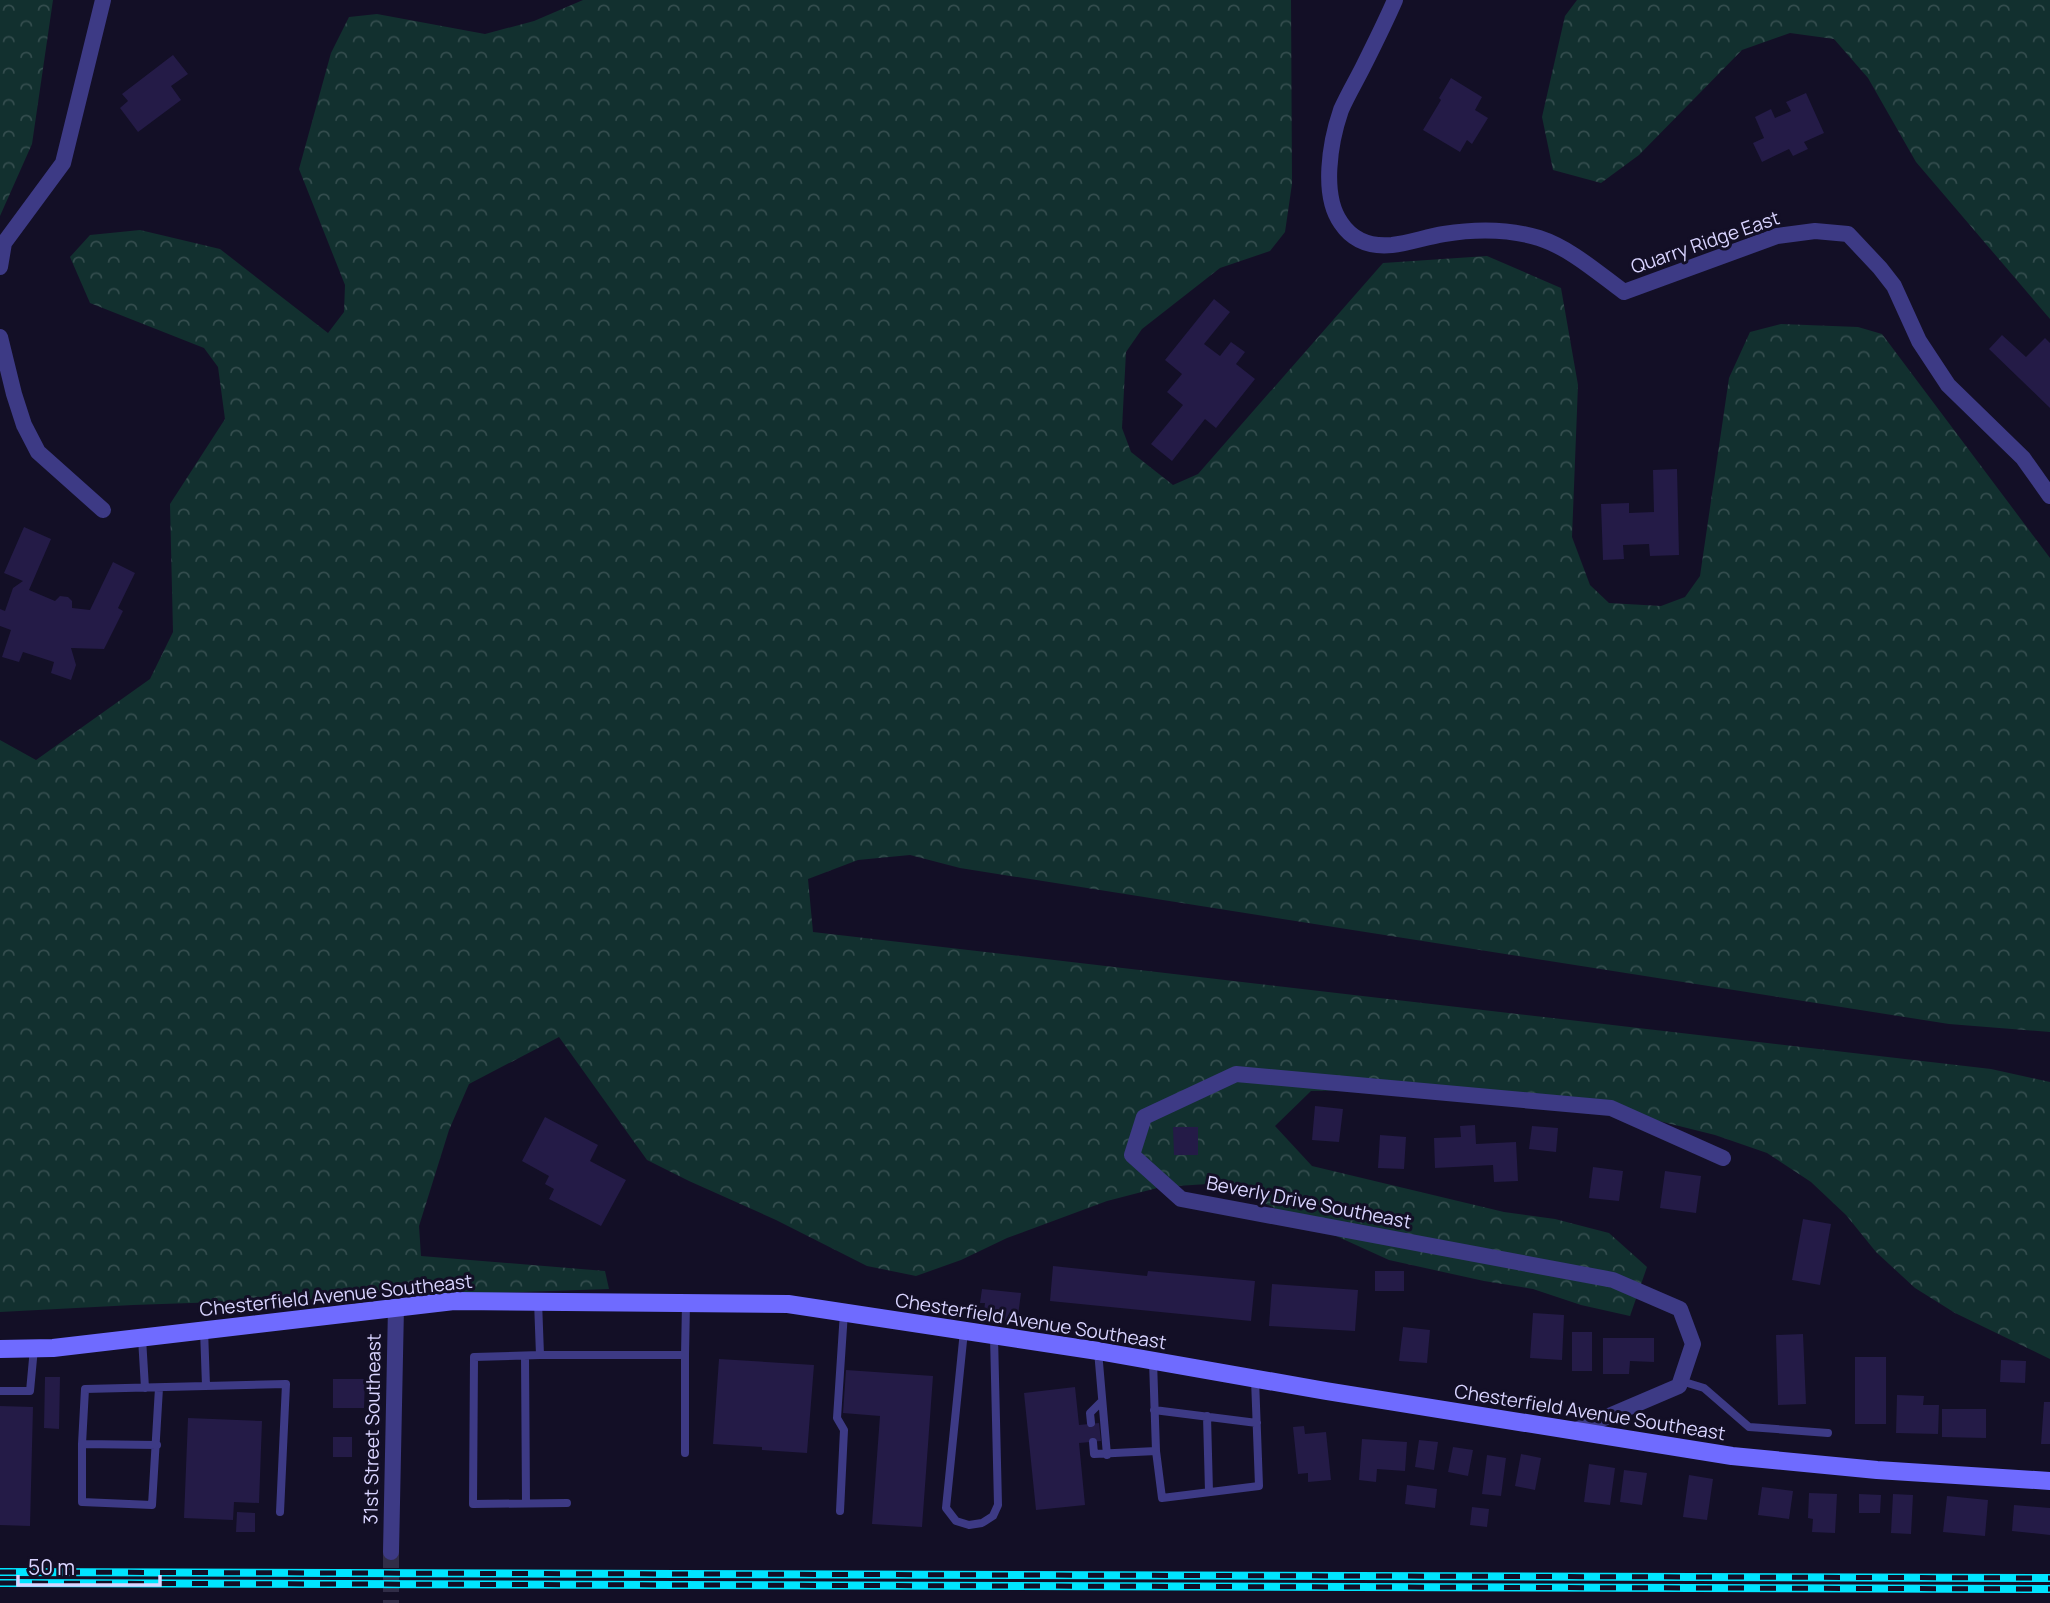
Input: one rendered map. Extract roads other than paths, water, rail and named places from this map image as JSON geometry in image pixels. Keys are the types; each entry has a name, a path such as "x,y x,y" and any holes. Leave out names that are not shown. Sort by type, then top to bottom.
{"street":[{"path":"0,267 5,243 63,163 103,0"},
{"name":"Quarry Ridge East","path":"1395,0 1342,109 1332,146 1328,178 1335,214 1357,240 1375,245 1394,245 1476,230 1541,238 1574,256 1624,292 1777,236 1815,231 1848,234 1894,286 1919,341 1948,385 2023,458 2050,496"},
{"path":"0,337 24,425 38,452 103,510"},
{"name":"Beverly Drive Southeast","path":"1681,1381 1693,1344 1680,1309 1613,1280 1181,1199 1132,1156 1144,1117 1236,1074 1611,1108 1723,1158"},
{"name":"Chesterfield Avenue Southeast","path":"0,1349 142,1338 454,1301 788,1304 1098,1351 1732,1456 1877,1470 2050,1481"},
{"name":"31st Street Southeast","path":"391,1552 396,1307"},
{"path":"1576,1430 1679,1386 1681,1381"}],"lane":[{"path":"538,1301 540,1355"},
{"path":"685,1453 686,1303"},
{"path":"840,1511 844,1430 837,1418 844,1312"},
{"path":"204,1329 206,1386"},
{"path":"964,1331 946,1508 956,1521 969,1525 982,1523 993,1516 998,1505 993,1336"},
{"path":"142,1338 145,1388"},
{"path":"0,1391 30,1391 34,1348"},
{"path":"1098,1351 1107,1455"},
{"path":"567,1503 473,1504 474,1357 685,1355"},
{"path":"526,1356 526,1503"},
{"path":"1153,1361 1156,1451 1162,1498 1259,1486 1255,1379"},
{"path":"1681,1381 1704,1388 1749,1427 1828,1433"},
{"path":"159,1388 152,1505 82,1502 85,1389 286,1384 280,1511"},
{"path":"1091,1423 1090,1413 1102,1401"},
{"path":"1154,1410 1257,1423"},
{"path":"1207,1416 1209,1492"},
{"path":"1093,1442 1094,1454 1156,1451"},
{"path":"82,1444 157,1445"}],"tunnel":[{"path":"391,1552 391,1603"}],"railway":[{"path":"0,1572 2050,1578"},
{"path":"0,1583 2050,1589"}]}
